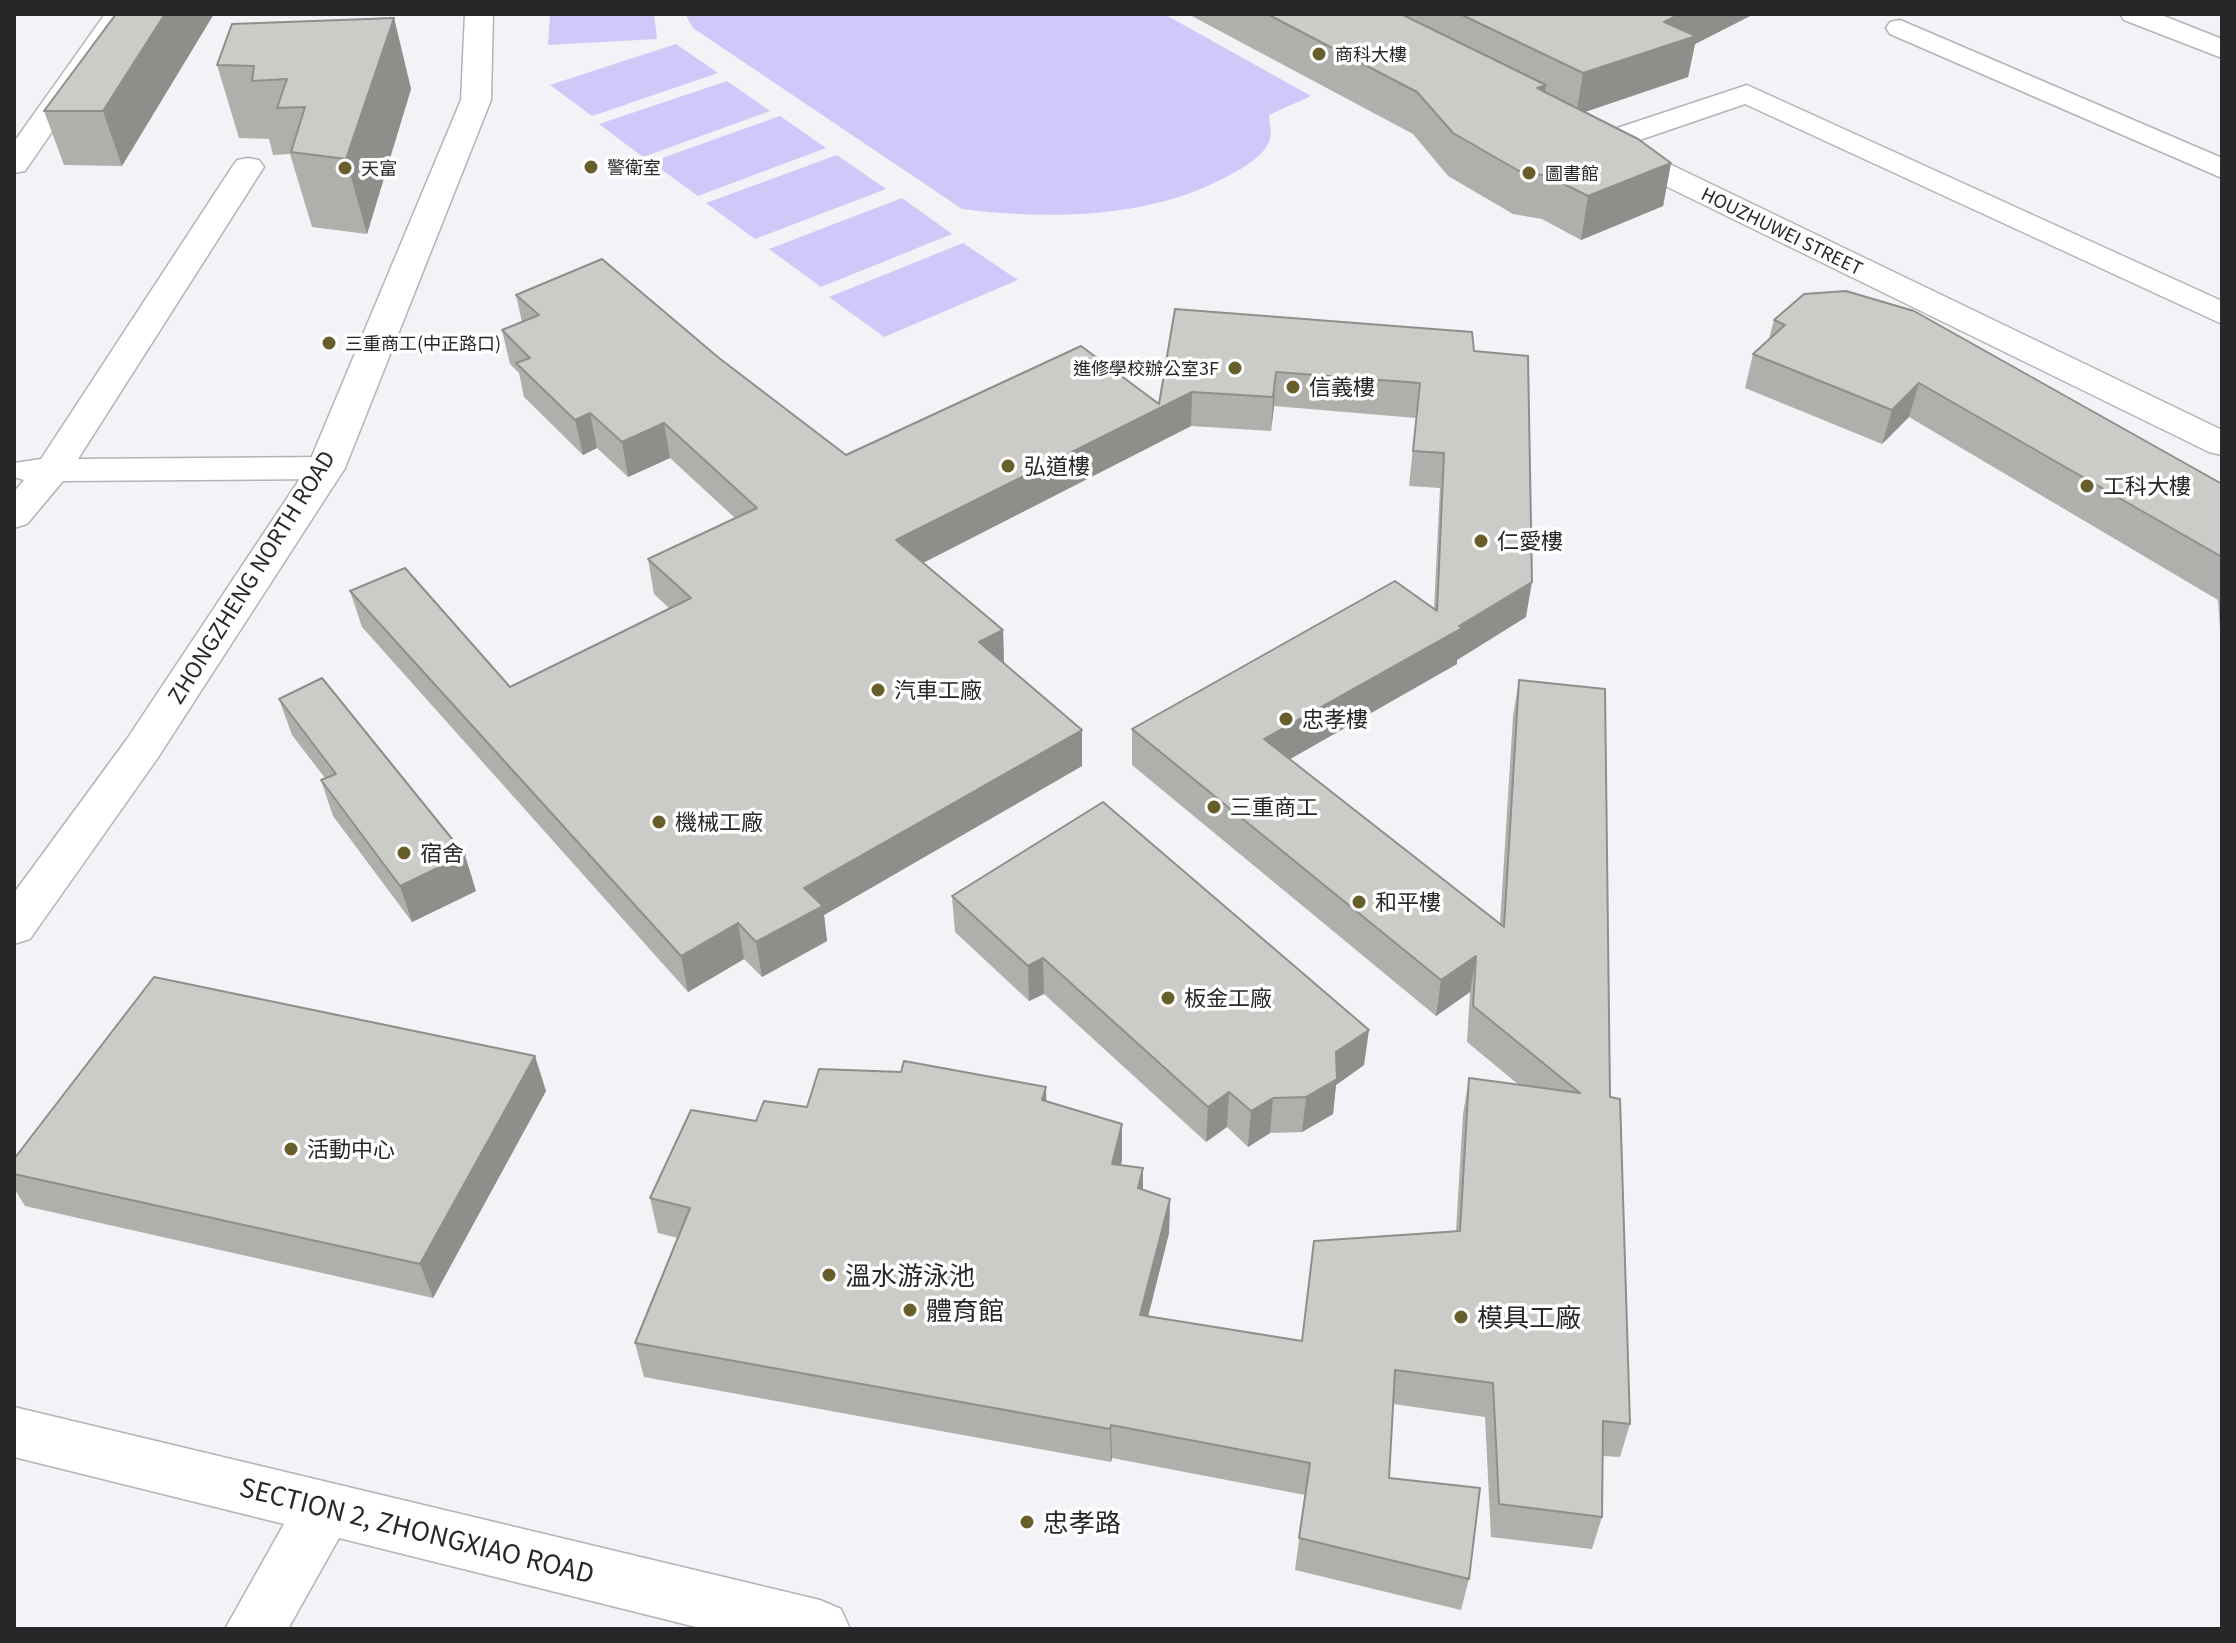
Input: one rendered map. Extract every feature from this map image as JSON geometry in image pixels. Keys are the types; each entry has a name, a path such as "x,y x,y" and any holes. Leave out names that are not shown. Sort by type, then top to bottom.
{"street":[{"path":"14,164 119,14"},
{"name":"ZHONGZHENG NORTH ROAD","path":"14,927 142,749 326,468 476,100 479,14"},
{"path":"2134,14 2222,49"},
{"path":"1900,28 2222,169"},
{"name":"HOUZHUWEI STREET","path":"2222,314 1747,94 1586,136 2222,444"},
{"path":"14,516 52,470 248,167"},
{"path":"14,470 326,468"},
{"name":"SECTION 2, ZHONGXIAO ROAD","path":"14,1432 820,1629"},
{"path":"255,1629 326,1507"}],"shaded area":[{"path":"654,14 657,39 548,45 550,15"},
{"path":"685,14 1164,14 1311,96 1269,115 1270,139 1264,151 1230,175 1199,190 1133,208 1099,213 1030,215 962,209 693,28"},
{"path":"676,44 718,73 592,116 550,85"},
{"path":"727,81 770,111 643,157 599,124"},
{"path":"780,116 826,148 698,196 651,162"},
{"path":"837,155 886,189 755,239 706,203"},
{"path":"902,198 952,234 821,287 769,249"},
{"path":"963,243 1018,280 884,337 829,297"}],"building":[{"path":"116,14 165,14 103,111 44,111"},
{"path":"1267,14 1401,14 1546,85 1537,88 1638,139 1671,163 1588,196 1548,176 1519,171 1453,133 1417,92"},
{"path":"1460,14 1680,14 1664,22 1696,36 1583,73"},
{"path":"394,18 346,159 291,152 305,107 277,108 287,79 252,81 254,66 217,65 232,24"},
{"path":"602,259 719,358 846,455 1081,346 1159,404 1175,309 1472,332 1474,351 1528,356 1532,582 1459,626 1462,628 1264,739 1504,927 1519,680 1605,689 1610,1097 1620,1099 1630,1424 1603,1421 1602,1517 1499,1504 1493,1383 1395,1370 1389,1478 1480,1488 1469,1579 1299,1538 1310,1463 1111,1425 1110,1429 635,1343 690,1208 650,1198 691,1110 756,1121 764,1101 807,1107 819,1069 901,1072 904,1061 1046,1087 1042,1100 1122,1124 1112,1164 1143,1168 1138,1188 1170,1199 1140,1315 1302,1341 1314,1241 1460,1231 1469,1078 1580,1093 1473,1006 1476,956 1441,980 1132,729 1395,581 1437,611 1444,453 1413,451 1420,383 1276,372 1273,397 1192,392 896,540 1003,630 979,642 1082,730 804,888 823,906 756,942 738,923 681,956 350,591 405,568 510,687 691,598 648,559 757,508 664,423 622,442 590,413 575,420 516,363 530,358 502,330 539,315 516,295"},
{"path":"1846,291 1914,311 2222,484 2222,557 1919,383 1892,410 1753,354 1785,325 1774,320 1804,294"},
{"path":"322,678 465,855 400,886 321,780 336,774 279,699"},
{"name":"板金工廠","path":"1103,802 1369,1030 1336,1052 1337,1079 1306,1097 1273,1098 1251,1111 1229,1092 1208,1107 1043,958 1028,966 952,896"},
{"name":"活動中心","path":"154,977 535,1056 420,1264 14,1174 14,1159"}],"place":[{"name":"商科大樓","path":"1319,54"},
{"name":"警衛室","path":"591,167"},
{"name":"天富","path":"345,168"},
{"name":"圖書館","path":"1529,173"},
{"name":"三重商工(中正路口)","path":"329,343"},
{"name":"進修學校辦公室3F","path":"1235,368"},
{"name":"信義樓","path":"1293,387"},
{"name":"弘道樓","path":"1008,466"},
{"name":"工科大樓","path":"2087,486"},
{"name":"仁愛樓","path":"1481,541"},
{"name":"汽車工廠","path":"878,690"},
{"name":"忠孝樓","path":"1286,719"},
{"name":"三重商工","path":"1214,807"},
{"name":"機械工廠","path":"659,822"},
{"name":"宿舍","path":"404,853"},
{"name":"和平樓","path":"1359,902"},
{"name":"板金工廠","path":"1168,998"},
{"name":"活動中心","path":"291,1149"},
{"name":"溫水游泳池","path":"829,1275"},
{"name":"體育館","path":"910,1310"},
{"name":"模具工廠","path":"1461,1317"},
{"name":"忠孝路","path":"1027,1522"}]}
